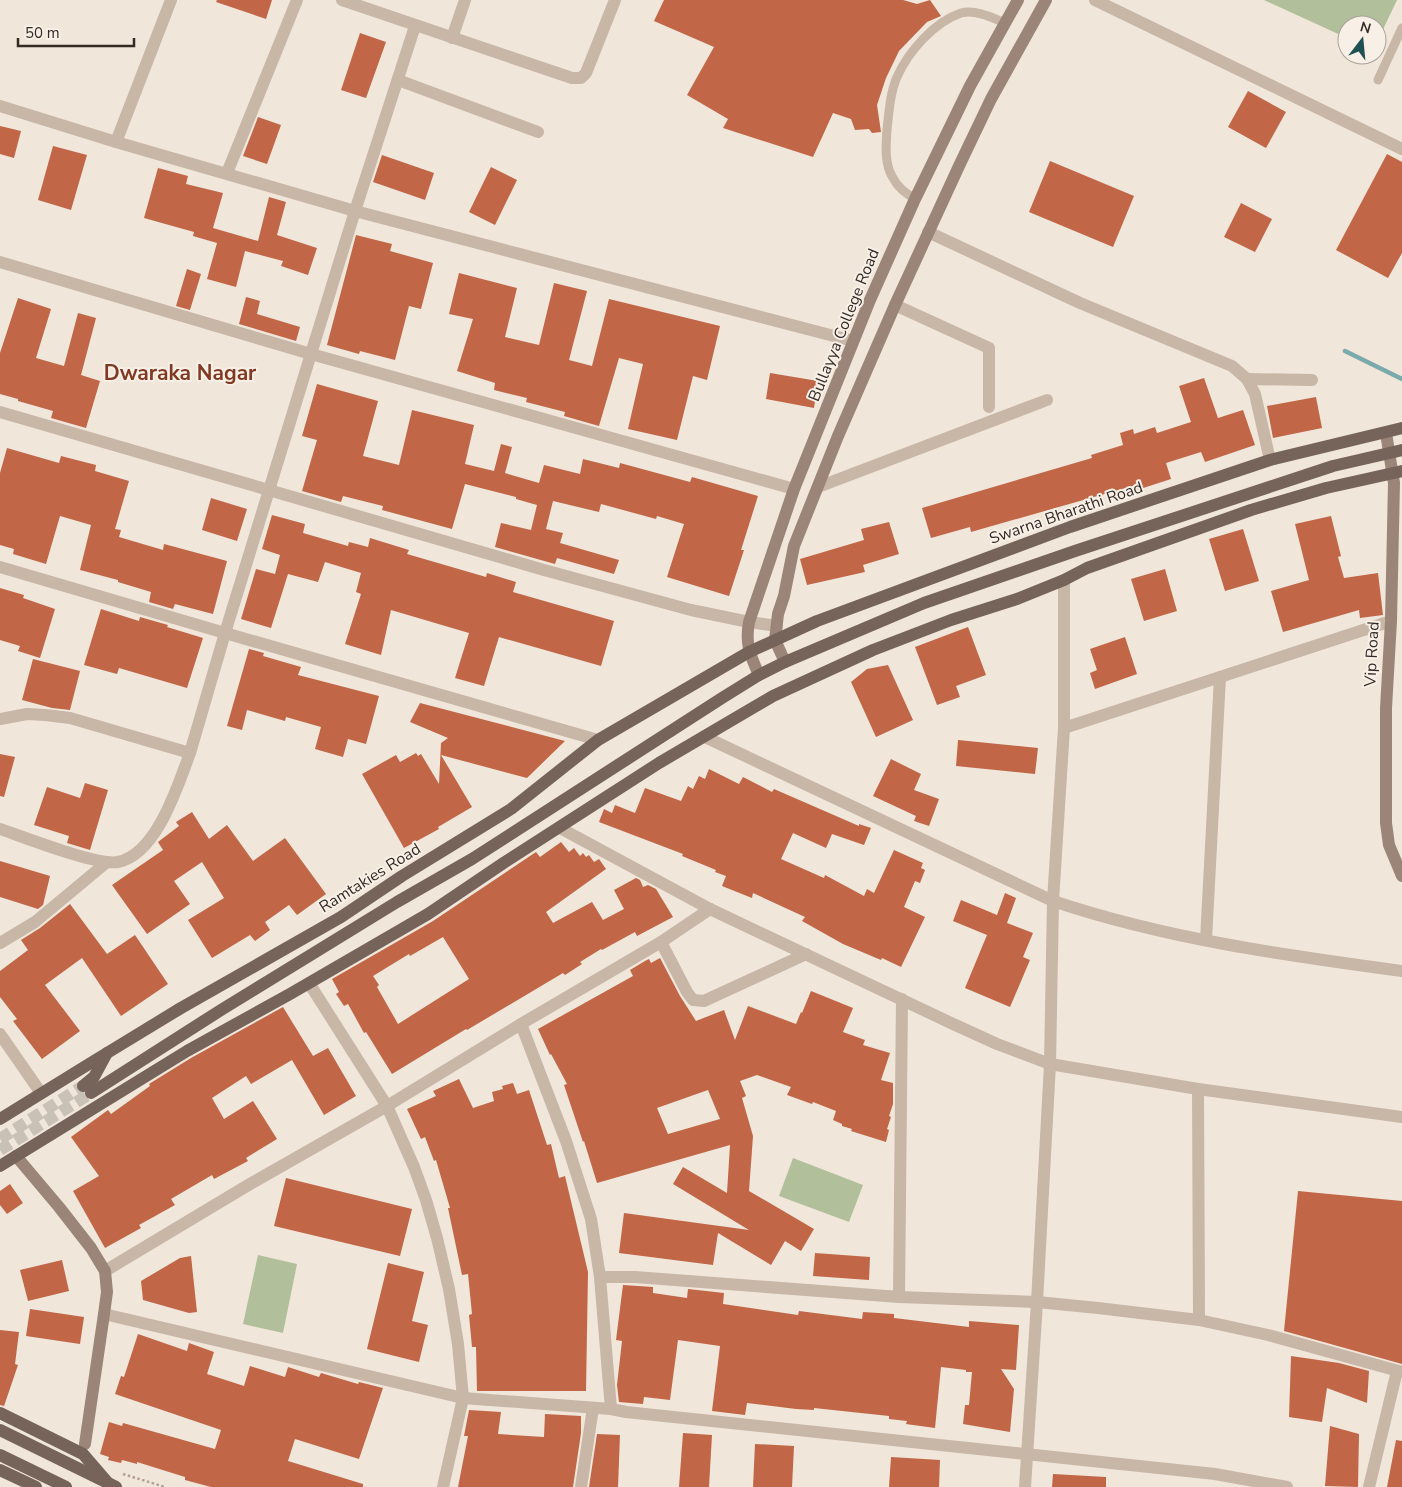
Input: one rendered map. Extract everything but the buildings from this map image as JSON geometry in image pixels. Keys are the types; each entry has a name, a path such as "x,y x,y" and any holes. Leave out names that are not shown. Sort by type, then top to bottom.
{"main road":[{"name":"Bullayya College Road","path":"759,675 749,652 746,636 748,622 794,490 853,341 915,199 970,86 1018,0"},
{"path":"786,662 775,640 778,614 784,596 794,546 895,305 928,232 991,99 1046,0"},
{"name":"Swarna Bharathi Road","path":"749,652 817,621 1070,527 1270,460 1402,428"},
{"name":"Vip Road","path":"1386,432 1389,453 1398,472 1386,708 1386,823 1389,845 1402,876"},
{"path":"107,1053 87,1089 114,1078 397,902 472,859 759,675 786,662 924,603 1030,566 1333,466 1402,450"},
{"path":"0,1166 186,1051 428,914 659,763 774,696 873,650 951,620 1018,599 1088,568 1251,510 1326,488 1398,472"},
{"name":"Ramtakies Road","path":"0,1120 107,1053 341,916 511,809 598,740 749,652"},
{"path":"114,1078 122,1090"},
{"path":"16,1156 60,1207 91,1248 105,1272 107,1292 85,1444"},
{"path":"0,1413 84,1454 112,1485"},
{"path":"0,1430 112,1485"},
{"path":"0,1455 62,1485"},
{"path":"0,1470 36,1487"}],"street":[{"path":"116,142 171,0"},
{"path":"227,173 297,0"},
{"path":"342,0 572,78 581,78 586,74 614,0"},
{"path":"452,38 465,0"},
{"path":"1095,0 1402,148"},
{"path":"0,830 95,860 118,862 129,858 154,834 174,798 190,753 354,211 415,26"},
{"path":"398,80 538,132"},
{"path":"0,106 116,142 354,211 853,341"},
{"path":"928,232 1080,303 1232,366 1247,379 1255,394 1270,460"},
{"path":"0,262 311,354 794,490"},
{"path":"895,305 989,348 989,407"},
{"path":"1247,379 1312,380"},
{"path":"818,487 1047,400"},
{"path":"0,412 268,491 657,601 748,622 777,626"},
{"path":"0,567 598,740"},
{"path":"1025,1487 1050,1064 1053,901 1064,728 1064,580"},
{"path":"1064,728 1390,620"},
{"path":"1206,940 1220,677"},
{"path":"0,719 27,714 45,714 70,718 190,753"},
{"path":"705,737 1053,901 1098,916 1206,940 1292,956 1402,970"},
{"path":"560,828 710,910 982,1037 1050,1064 1198,1089 1402,1117"},
{"path":"0,943 35,922 107,862"},
{"path":"105,1272 250,1184 387,1106 521,1024 661,942 710,910"},
{"path":"661,942 686,992 693,1000 704,1001 806,954"},
{"path":"309,983 387,1106 414,1167 437,1238 449,1289 458,1344 463,1398 443,1487"},
{"path":"899,1297 902,999"},
{"path":"521,1024 566,1141 591,1218 600,1277 611,1409"},
{"path":"0,1034 41,1093"},
{"path":"1198,1089 1199,1320"},
{"path":"600,1277 644,1277 899,1297 1037,1302 1199,1320 1268,1335 1400,1372 1369,1487"},
{"path":"104,1314 463,1398 611,1409 1026,1453 1214,1474 1287,1487"},
{"path":"581,1487 593,1408"}],"lane":[{"path":"915,199 896,183 886,160 886,138 891,96 897,77 918,46 931,31 945,21 962,13 988,16 1005,23"},
{"path":"1378,80 1402,28"}],"path":[{"path":"116,1472 165,1487"}],"green space":[{"path":"1264,0 1397,0 1387,21 1387,15 1337,15 1337,33"},
{"path":"793,1158 863,1185 849,1222 779,1196"},
{"path":"258,1255 297,1264 283,1333 243,1324"}],"waterway":[{"path":"1345,351 1402,379"}],"tunnel":[{"path":"0,1139 83,1086"},
{"path":"0,1150 91,1093"}],"district":[{"name":"Dwaraka Nagar","path":"180,373"}]}
